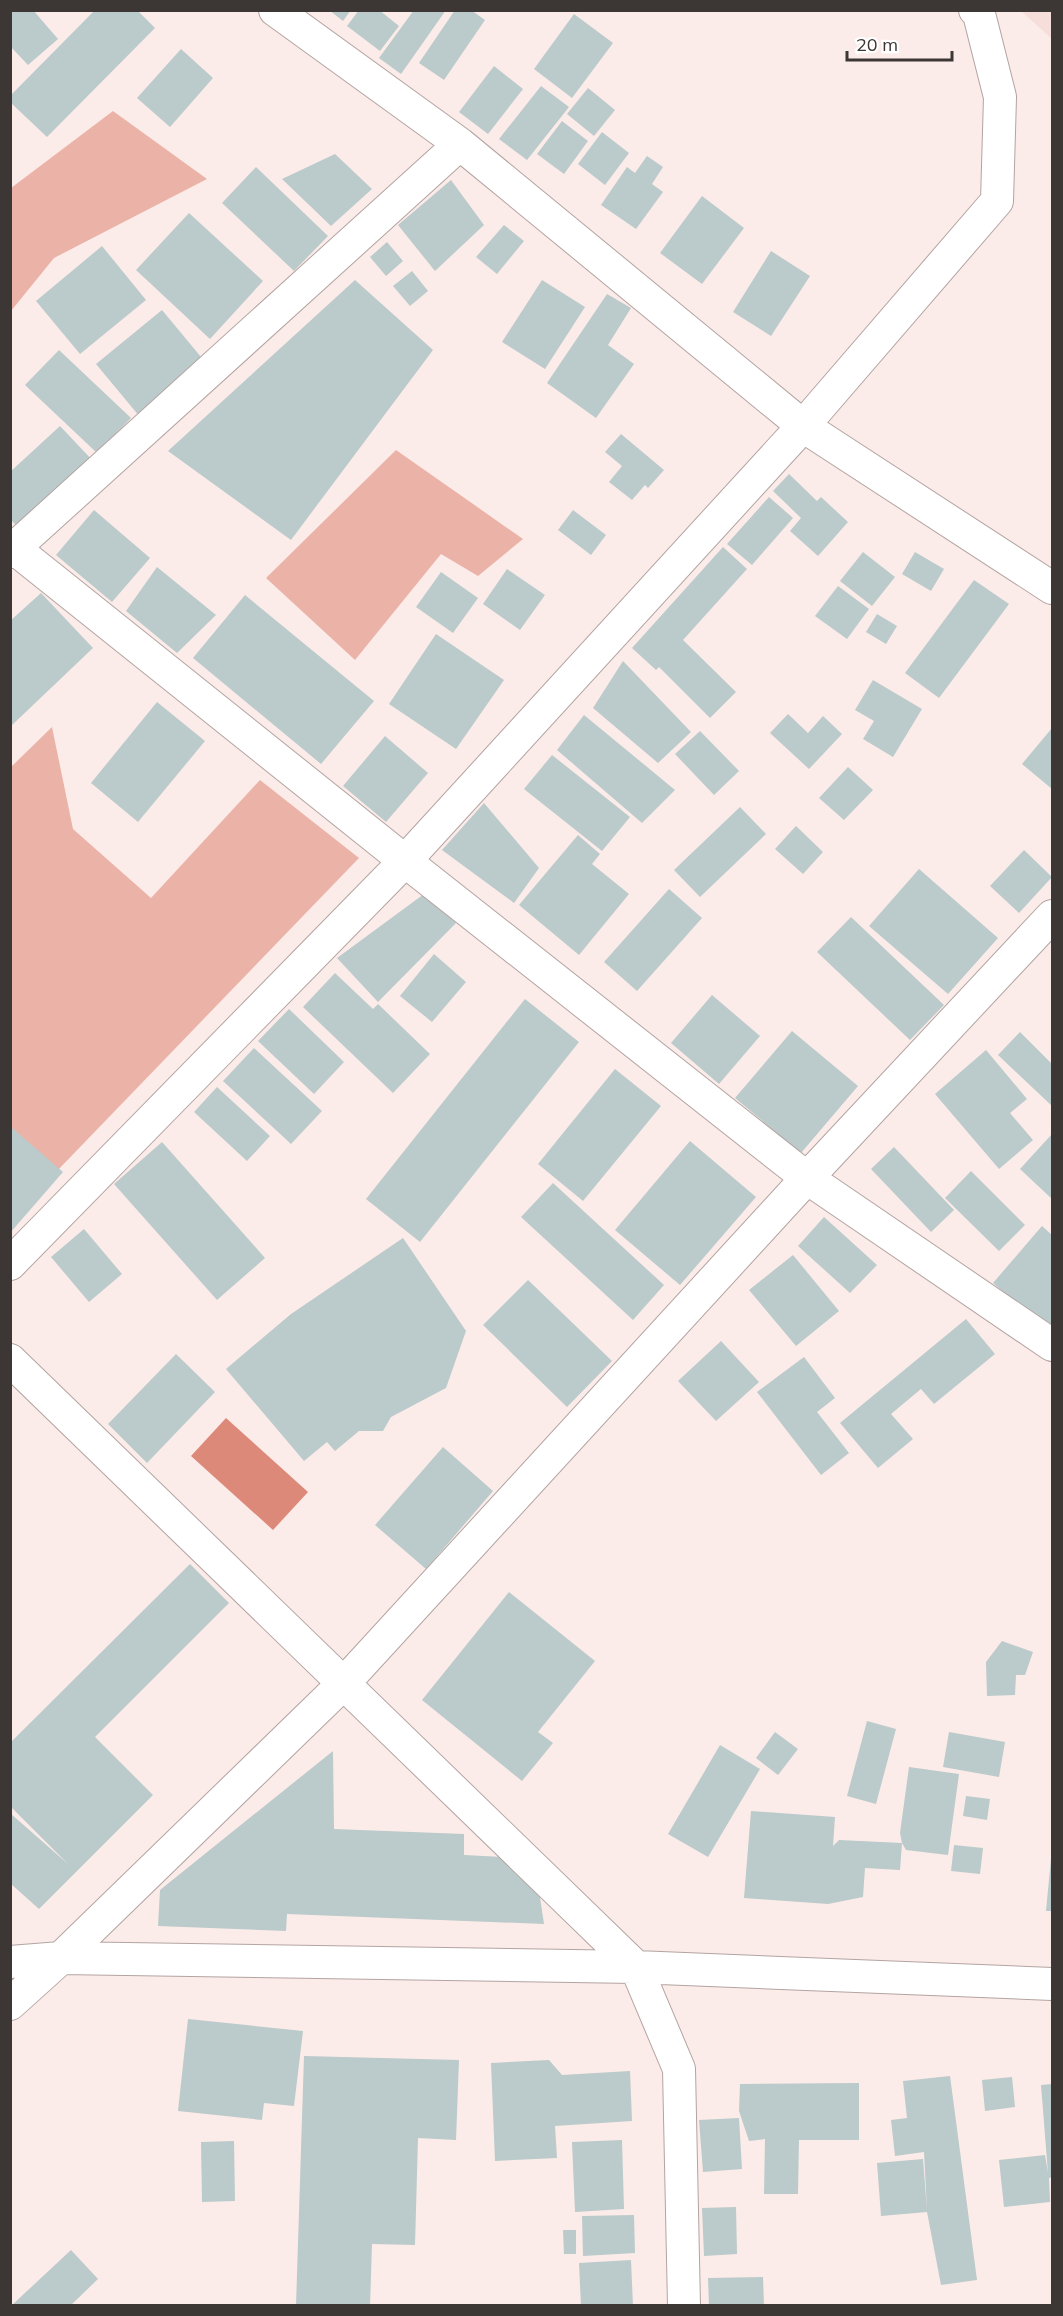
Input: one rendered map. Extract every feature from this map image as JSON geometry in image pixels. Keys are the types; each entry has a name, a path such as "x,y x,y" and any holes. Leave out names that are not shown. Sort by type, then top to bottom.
{"street":[{"path":"275,10 459,144 803,426 1053,588"},
{"path":"10,1264 405,861 803,426 997,201 1000,97 979,14 975,10"},
{"path":"459,144 12,548 807,1178 1053,1345"},
{"path":"10,2004 61,1958 344,1683 807,1178 1053,916"},
{"path":"10,1360 636,1967 679,2069 684,2306"},
{"path":"10,1962 61,1958 636,1967 1053,1983"}],"shaded area":[{"path":"1021,11 1052,11 1052,39"},
{"path":"113,111 207,179 54,258 11,311 11,188"},
{"path":"396,450 523,539 478,576 441,554 355,660 266,578"},
{"path":"52,727 73,829 151,898 260,780 359,858 56,1172 11,1133 11,767"},
{"path":"226,1418 308,1492 273,1530 191,1456"}],"building":[{"path":"10,10 33,10 58,39 28,65 10,46"},
{"path":"95,10 137,10 155,28 47,137 10,102 10,96"},
{"path":"329,10 351,10 343,21"},
{"path":"359,10 379,10 399,26 380,51 347,26"},
{"path":"414,10 446,10 401,74 379,58"},
{"path":"455,10 471,10 485,20 444,80 419,63"},
{"path":"574,14 613,43 572,98 534,69"},
{"path":"181,49 213,78 170,127 137,98"},
{"path":"494,66 523,89 488,134 459,112"},
{"path":"541,86 569,107 527,160 499,139"},
{"path":"588,88 615,110 594,136 567,114"},
{"path":"562,121 588,141 564,174 537,154"},
{"path":"602,132 629,153 605,185 578,164"},
{"path":"335,154 372,189 331,226 282,179"},
{"path":"647,156 663,167 652,184 663,192 636,229 601,205 627,167 635,173"},
{"path":"256,167 328,236 294,271 222,203"},
{"path":"451,180 484,225 435,271 398,225"},
{"path":"702,196 744,228 702,284 660,253"},
{"path":"189,213 263,281 210,339 136,270"},
{"path":"504,225 524,241 497,274 476,257"},
{"path":"387,242 403,261 386,276 370,257"},
{"path":"102,246 146,300 80,354 36,301"},
{"path":"771,251 810,276 771,336 733,312"},
{"path":"412,271 428,291 410,306 393,286"},
{"path":"355,280 433,350 291,540 168,451"},
{"path":"542,280 585,307 545,369 502,342"},
{"path":"607,294 631,308 608,345 634,364 596,418 547,383"},
{"path":"162,310 206,363 140,417 96,364"},
{"path":"59,350 131,418 97,453 25,385"},
{"path":"60,426 94,462 21,530 10,519 10,472"},
{"path":"621,434 664,470 648,488 645,485 632,500 609,482 622,466 605,452"},
{"path":"789,474 817,501 821,497 848,522 818,556 790,531 801,518 773,491"},
{"path":"769,497 793,518 752,565 727,544"},
{"path":"94,510 150,558 112,602 56,555"},
{"path":"573,510 606,535 591,555 558,530"},
{"path":"723,547 747,569 683,640 736,692 710,718 659,667 656,670 632,648"},
{"path":"863,552 895,577 872,606 840,581"},
{"path":"915,552 944,569 931,591 902,574"},
{"path":"157,567 216,615 177,653 126,611"},
{"path":"507,569 545,595 520,630 483,604"},
{"path":"441,572 478,598 453,633 416,607"},
{"path":"974,580 1009,604 939,698 905,673"},
{"path":"838,586 869,609 847,639 815,616"},
{"path":"41,593 93,648 10,727 10,621"},
{"path":"245,595 374,701 321,764 193,658"},
{"path":"877,614 897,626 886,644 866,632"},
{"path":"436,634 504,680 456,749 389,704"},
{"path":"623,661 691,732 658,763 593,708"},
{"path":"873,680 922,709 893,757 863,739 874,721 855,710"},
{"path":"157,702 205,741 138,822 91,783"},
{"path":"788,714 808,733 823,716 842,734 809,769 770,733"},
{"path":"584,715 675,790 642,823 557,750"},
{"path":"1052,728 1052,789 1022,764"},
{"path":"700,731 739,771 714,795 675,754"},
{"path":"385,736 428,773 386,822 343,786"},
{"path":"552,755 630,817 602,851 524,789"},
{"path":"848,767 873,790 844,820 819,798"},
{"path":"484,803 539,868 514,903 442,850"},
{"path":"740,807 766,834 700,897 674,870"},
{"path":"796,826 823,852 803,874 775,849"},
{"path":"578,835 600,854 592,864 629,894 579,955 519,905"},
{"path":"1024,850 1052,877 1019,913 990,886"},
{"path":"919,869 998,938 948,994 869,926"},
{"path":"669,889 702,918 637,991 604,962"},
{"path":"424,894 456,923 378,1002 337,958"},
{"path":"851,917 944,1005 910,1040 817,952"},
{"path":"434,954 466,982 432,1022 400,996"},
{"path":"335,973 373,1009 378,1004 430,1054 393,1093 303,1007"},
{"path":"712,995 760,1036 719,1084 671,1043"},
{"path":"525,999 579,1042 420,1242 366,1199"},
{"path":"289,1009 344,1062 314,1094 258,1041"},
{"path":"792,1031 858,1086 801,1153 735,1098"},
{"path":"1020,1032 1052,1064 1052,1106 998,1055"},
{"path":"254,1048 322,1111 291,1144 223,1081"},
{"path":"986,1050 1027,1099 1010,1113 1033,1140 999,1169 935,1094"},
{"path":"615,1069 661,1106 583,1201 538,1164"},
{"path":"217,1087 270,1136 247,1161 194,1112"},
{"path":"10,1126 63,1172 10,1233"},
{"path":"1052,1134 1052,1199 1020,1169"},
{"path":"690,1141 756,1197 680,1285 615,1230"},
{"path":"162,1142 265,1258 217,1300 114,1184"},
{"path":"894,1147 954,1210 931,1232 871,1169"},
{"path":"971,1171 1025,1225 999,1251 945,1198"},
{"path":"553,1183 664,1285 633,1320 521,1217"},
{"path":"824,1217 877,1265 850,1293 798,1246"},
{"path":"1042,1226 1052,1235 1052,1334 993,1283"},
{"path":"84,1229 122,1274 89,1302 51,1257"},
{"path":"403,1238 466,1331 446,1388 391,1417 383,1431 359,1431 335,1451 327,1442 304,1461 226,1369 291,1314"},
{"path":"793,1255 839,1311 796,1346 749,1290"},
{"path":"528,1280 612,1361 567,1407 483,1325"},
{"path":"966,1319 995,1354 934,1404 921,1389 891,1414 913,1439 878,1468 840,1423"},
{"path":"721,1341 759,1382 716,1421 678,1381"},
{"path":"176,1354 215,1392 147,1463 108,1424"},
{"path":"804,1357 835,1398 817,1412 849,1453 821,1475 757,1392"},
{"path":"443,1447 493,1491 426,1569 375,1525"},
{"path":"190,1564 229,1603 95,1737 153,1795 39,1909 10,1883 10,1813 68,1864 10,1806 10,1743"},
{"path":"509,1592 595,1661 538,1732 553,1743 522,1781 422,1700"},
{"path":"1002,1641 1033,1652 1025,1675 1016,1675 1015,1695 987,1696 986,1662"},
{"path":"867,1721 896,1729 876,1804 847,1796"},
{"path":"775,1732 798,1749 778,1775 756,1758"},
{"path":"949,1732 1005,1742 999,1777 943,1767"},
{"path":"720,1745 760,1769 708,1857 668,1834"},
{"path":"333,1751 334,1829 464,1834 464,1855 503,1857 539,1891 544,1924 287,1914 286,1931 158,1926 160,1890"},
{"path":"909,1767 959,1774 948,1855 906,1850 900,1833"},
{"path":"966,1796 990,1799 987,1820 963,1816"},
{"path":"751,1811 835,1817 833,1846 839,1840 902,1843 900,1870 865,1868 863,1897 828,1904 744,1898"},
{"path":"954,1845 983,1848 980,1874 951,1871"},
{"path":"1051,1859 1052,1911 1046,1911"},
{"path":"188,2019 303,2031 294,2106 264,2103 262,2120 178,2111"},
{"path":"304,2056 459,2060 456,2140 418,2138 415,2245 372,2244 370,2306 296,2306"},
{"path":"549,2060 562,2075 630,2071 632,2121 555,2126 557,2158 495,2161 491,2063"},
{"path":"950,2076 977,2280 941,2285 927,2212 881,2216 877,2163 923,2159 927,2210 924,2152 895,2156 891,2120 907,2118 903,2081"},
{"path":"1012,2077 1015,2107 985,2111 982,2080"},
{"path":"859,2083 859,2140 799,2140 798,2194 764,2194 765,2139 749,2141 739,2111 740,2084"},
{"path":"1052,2084 1050,2202 1004,2207 999,2160 1045,2155 1048,2173 1041,2085"},
{"path":"739,2118 742,2169 703,2172 699,2120"},
{"path":"622,2140 624,2209 575,2212 572,2142"},
{"path":"234,2141 235,2201 202,2202 201,2142"},
{"path":"736,2207 737,2254 704,2256 702,2208"},
{"path":"634,2215 635,2253 583,2256 582,2216"},
{"path":"563,2230 576,2230 576,2254 564,2254"},
{"path":"71,2250 98,2279 70,2306 11,2306"},
{"path":"631,2260 633,2306 581,2306 579,2263"},
{"path":"763,2277 764,2306 709,2306 708,2278"}]}
